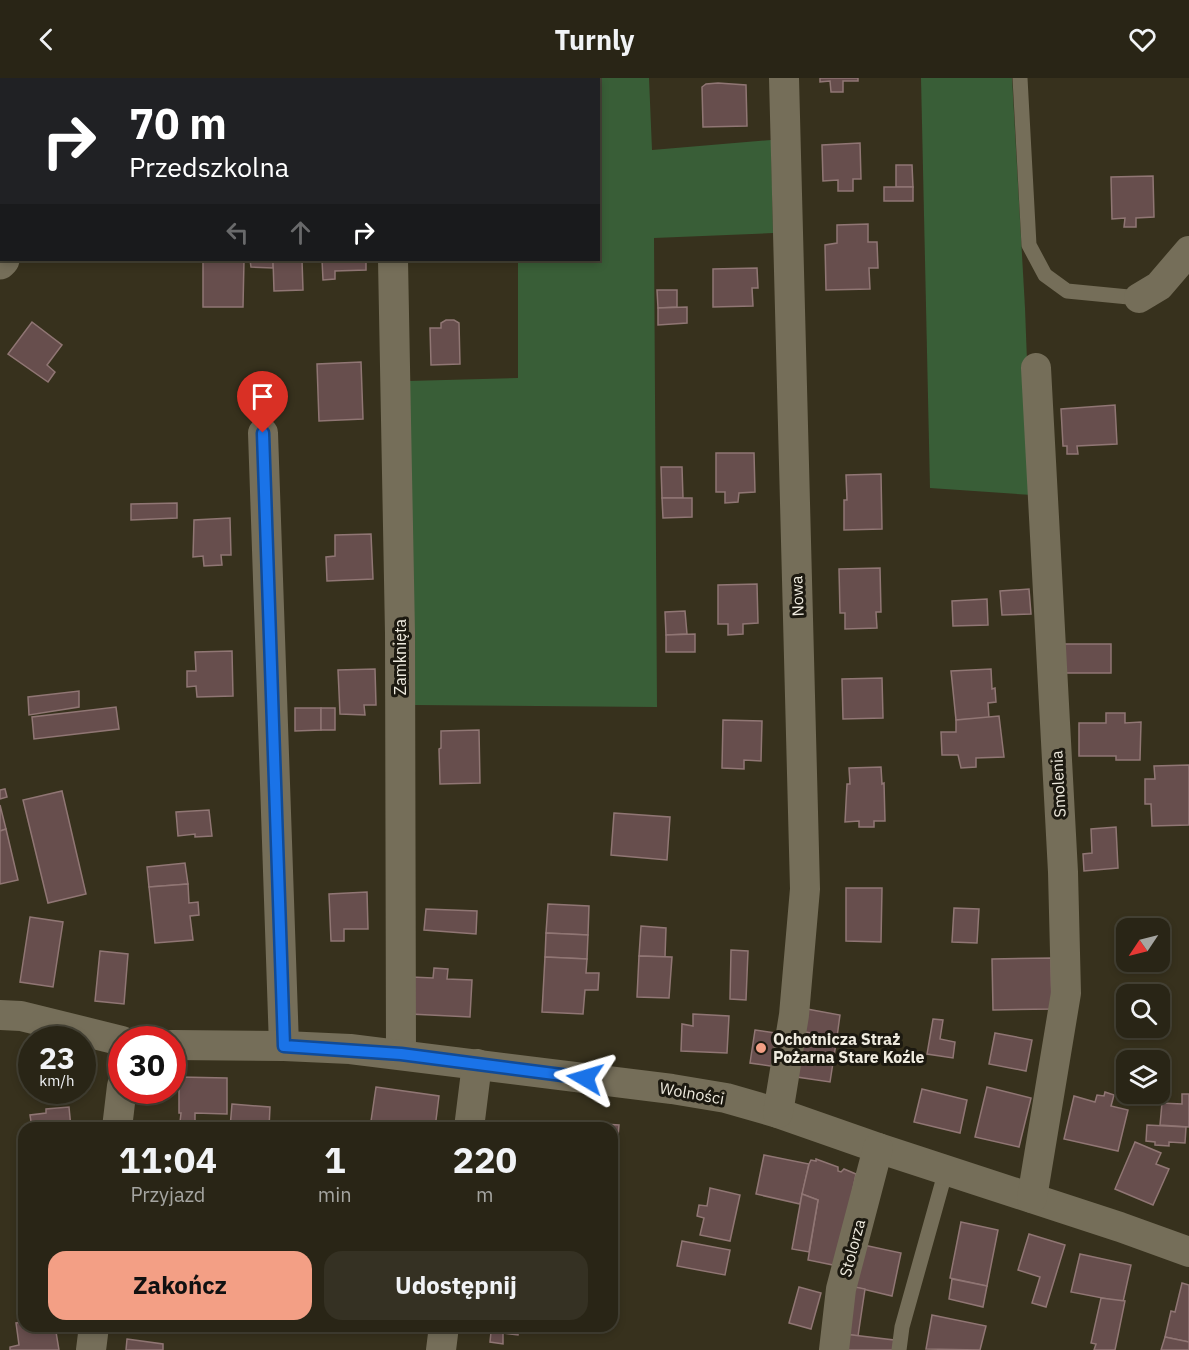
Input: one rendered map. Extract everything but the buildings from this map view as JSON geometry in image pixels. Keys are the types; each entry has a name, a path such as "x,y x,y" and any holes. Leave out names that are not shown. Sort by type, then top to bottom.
{"street":[{"name":"Nowa","path":"778,1113 794,1015 805,889 784,78"},
{"path":"1139,298 1159,286 1189,251"},
{"name":"Zamknięta","path":"393,261 400,633 401,1054"},
{"name":"Smolenia","path":"1032,1198 1066,993 1063,872 1036,368"},
{"path":"263,433 284,1046"},
{"path":"0,1015 21,1016 108,1038"},
{"name":"Wolności","path":"186,1045 284,1046 401,1054 726,1098 778,1113 1189,1252"},
{"path":"470,1122 477,1064"},
{"path":"118,1122 120,1104"},
{"name":"Stolorza","path":"834,1350 841,1289 879,1148"},
{"path":"91,1350 93,1332"},
{"path":"441,1350 443,1332"}],"lane":[{"path":"1020,78 1029,244 1045,275 1067,291 1139,298"},
{"path":"899,1350 902,1327 946,1170"}],"green space":[{"path":"600,78 649,78 652,150 771,140 773,233 654,238 657,707 415,705 408,381 518,378 518,261 600,261"},
{"path":"921,78 1012,78 1025,308 1032,495 930,488"}],"place":[{"name":"Ochotnicza Straż Pożarna Stare Koźle","path":"761,1048"}],"route":[{"path":"263,433 284,1046 401,1054 585,1078"}]}
